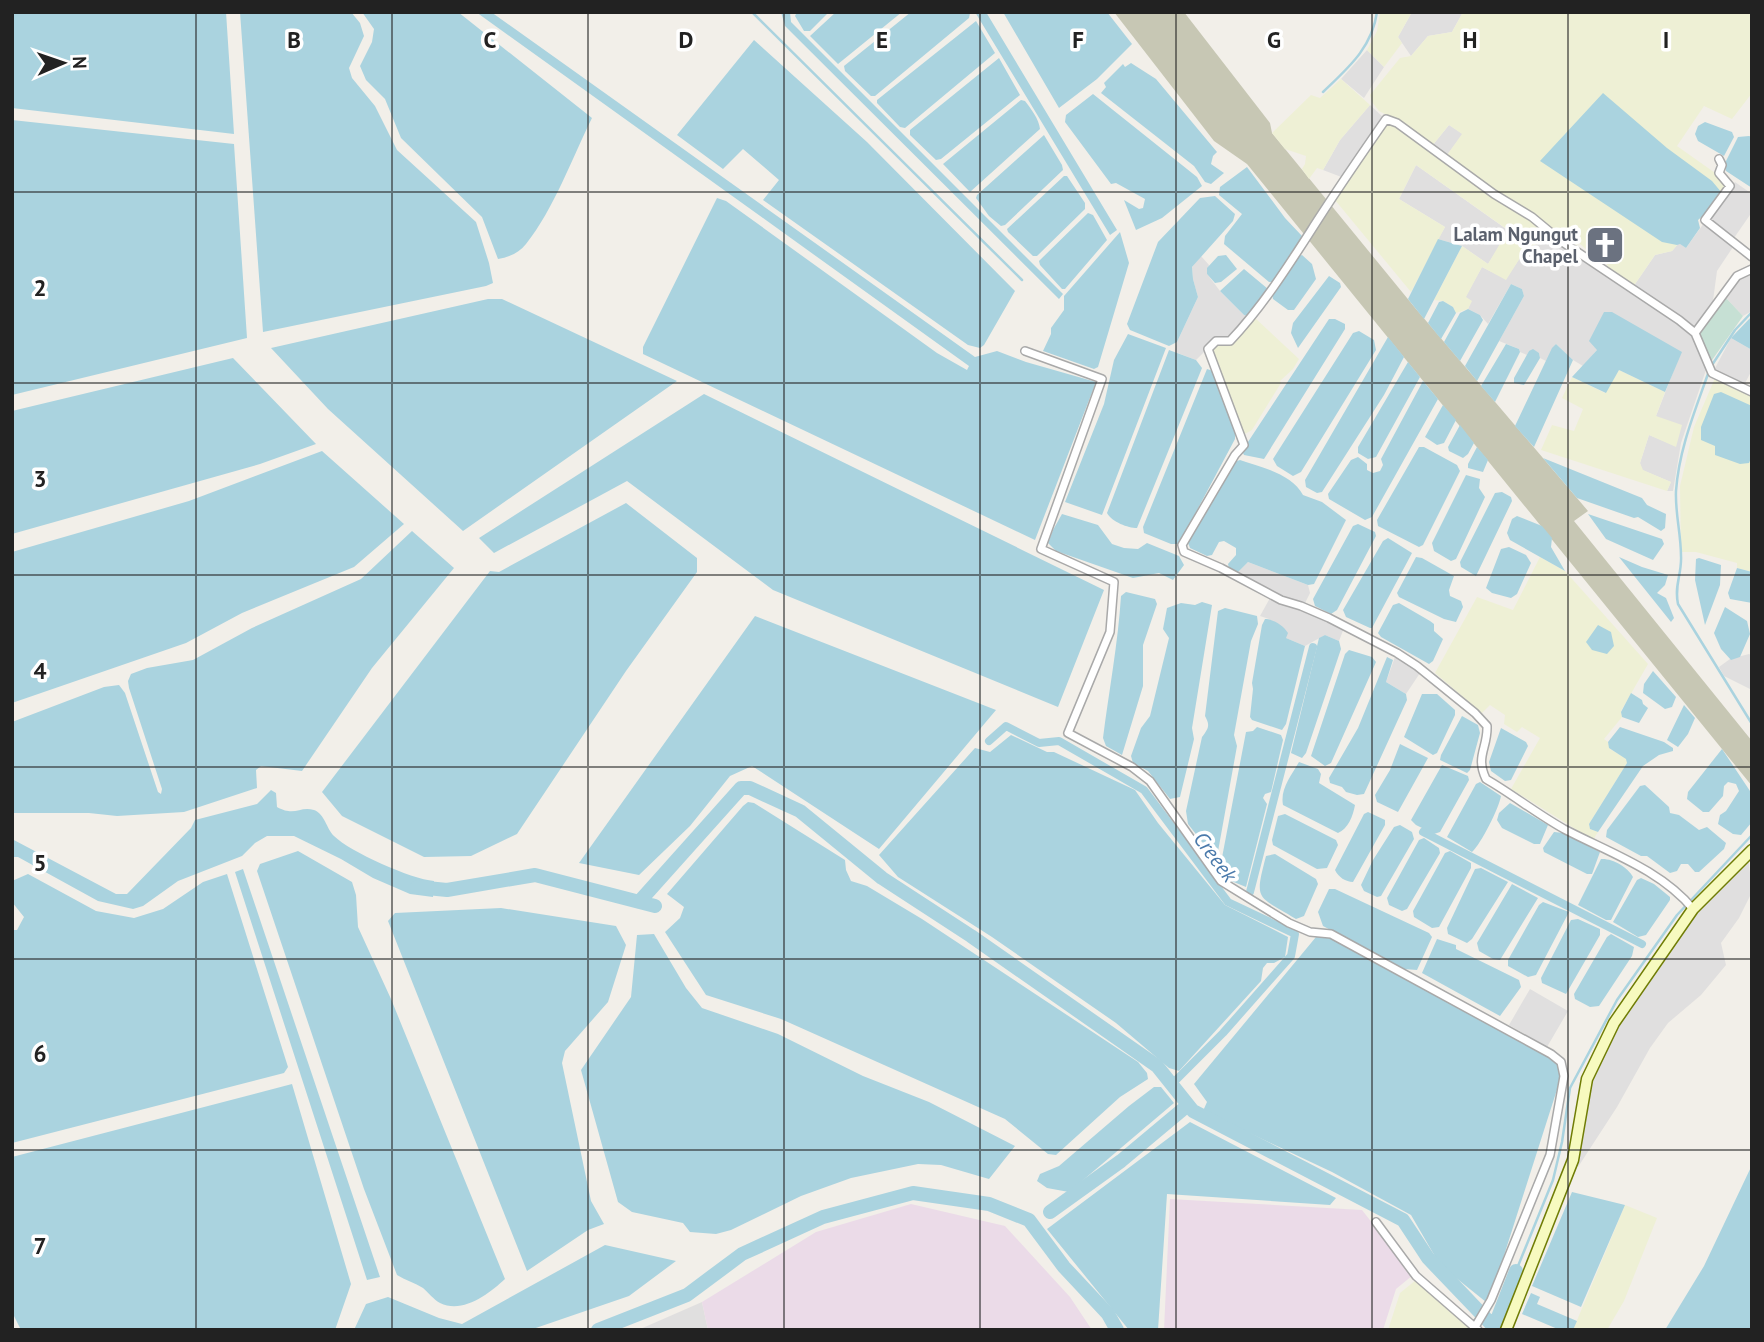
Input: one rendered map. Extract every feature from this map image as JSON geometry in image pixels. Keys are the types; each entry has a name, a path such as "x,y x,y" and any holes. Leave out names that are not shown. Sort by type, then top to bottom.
{"street":[{"path":"1690,905 1653,875 1562,827 1486,779 1480,767 1480,759 1487,726 1417,666 1329,618 1280,600 1221,568 1184,552 1182,545 1235,455 1244,445 1208,349 1216,341 1230,341 1247,323 1385,118 1397,123 1494,194 1532,217 1560,241 1695,332 1710,369 1752,392"},
{"path":"1719,159 1722,166 1719,173 1730,186 1705,220 1752,257"},
{"path":"1695,332 1737,276 1752,269"},
{"path":"1025,351 1102,379 1041,549 1114,582 1111,632 1068,733 1132,767 1150,781 1221,881 1289,923 1310,932 1331,934 1471,1009 1561,1062 1564,1076 1550,1156 1491,1300 1476,1328 1416,1276 1376,1222"},
{"path":"1506,1330 1573,1160 1587,1079 1614,1023 1690,905 1752,850"}],"shaded area":[{"path":"1114,12 1184,12 1270,123 1272,133 1416,309 1588,511 1574,521 1752,741 1752,786 1247,164 1214,141"},
{"path":"1380,12 1412,12 1398,37 1402,43 1384,67 1367,50 1377,31"},
{"path":"1412,12 1463,12 1452,32 1428,36 1411,56 1398,37"},
{"path":"1463,12 1752,12 1752,93 1732,119 1704,106 1677,146 1718,175 1727,186 1672,251 1655,255 1633,287 1609,269 1605,260 1618,241 1602,230 1587,250 1579,243 1576,247 1447,155 1462,134 1449,125 1432,146 1395,119 1379,111 1372,102 1370,95 1400,58 1411,56 1428,36 1452,32"},
{"path":"1367,50 1384,67 1364,98 1341,79"},
{"path":"1341,79 1370,105 1340,140 1323,170 1317,168 1309,179 1302,169 1306,156 1285,149 1272,133 1311,95 1320,98"},
{"path":"1370,105 1384,118 1344,178 1323,170 1340,140"},
{"path":"1387,122 1396,125 1555,239 1527,247 1506,280 1482,267 1466,297 1472,301 1468,309 1456,313 1453,307 1443,301 1434,300 1462,246 1488,264 1508,230 1416,165 1399,199 1445,227 1411,292 1335,200"},
{"path":"1449,125 1463,134 1447,155 1432,146"},
{"path":"1416,165 1509,231 1488,264 1462,246 1438,239 1445,227 1399,199"},
{"path":"1735,182 1752,194 1752,212 1734,238 1708,220"},
{"path":"1704,223 1735,244 1717,271 1712,308 1695,330 1633,287 1655,255 1672,251 1679,243 1686,248"},
{"path":"1555,239 1691,333 1707,367 1681,443 1673,491 1667,491 1671,482 1642,470 1640,463 1649,435 1676,446 1656,416 1681,352 1597,350 1583,366 1556,344 1546,361 1540,358 1539,353 1529,351 1527,355 1499,341 1524,296 1522,289 1511,284 1488,324 1480,315 1468,309 1471,301 1465,297 1482,267 1506,279 1527,247"},
{"path":"1201,256 1209,265 1207,274 1220,291 1248,316 1229,338 1207,349 1196,360 1175,352 1198,297 1192,267"},
{"path":"1752,271 1752,311 1743,316 1726,298 1736,279"},
{"path":"1726,298 1743,316 1710,363 1699,335"},
{"path":"1255,318 1299,359 1280,381 1252,430 1243,435 1211,351 1216,343 1232,342"},
{"path":"1731,338 1752,350 1752,370 1744,385 1713,372"},
{"path":"1619,370 1665,392 1656,416 1682,425 1676,447 1649,435 1640,463 1643,470 1671,482 1667,491 1541,450 1552,425 1574,431 1583,409 1562,398 1572,377 1605,393"},
{"path":"1715,378 1752,394 1752,572 1737,568 1737,563 1696,552 1681,552 1680,486 1694,427"},
{"path":"1540,557 1565,571 1648,664 1621,711 1622,717 1604,739 1610,749 1627,759 1627,763 1589,824 1590,829 1598,832 1593,840 1511,789 1540,738 1522,727 1517,732 1504,724 1505,715 1490,705 1482,713 1435,673 1477,597 1513,610"},
{"path":"1248,562 1308,585 1310,593 1304,605 1282,599 1237,573"},
{"path":"1270,598 1300,607 1344,628 1339,641 1325,635 1305,646 1286,638 1269,619 1260,616"},
{"path":"1749,654 1752,656 1752,690 1724,676 1719,667 1730,659"},
{"path":"1395,657 1420,673 1406,694 1386,682"},
{"path":"1745,860 1749,863 1752,892 1739,918 1721,943 1726,965 1701,995 1668,1023 1578,1167 1576,1162 1590,1083 1616,1024 1695,910"},
{"path":"1530,989 1568,1011 1547,1047 1509,1025"},
{"path":"1170,1199 1362,1210 1413,1275 1396,1289 1383,1330 1164,1330"},
{"path":"911,1204 1005,1226 1070,1297 1092,1330 708,1330 702,1302 816,1232"},
{"path":"1625,1205 1657,1218 1624,1301 1607,1330 1573,1330"},
{"path":"1416,1280 1472,1330 1388,1330 1400,1293"},
{"path":"702,1302 708,1330 638,1330"}],"water":[{"path":"12,12 226,12 234,134 12,108"},
{"path":"240,12 351,12 360,23 364,36 349,68 352,78 375,106 397,150 476,222 493,283 263,332"},
{"path":"362,12 458,12 592,118 545,215 526,244 517,252 498,259 482,217 401,138 385,99 366,80 360,66 372,42 374,29"},
{"path":"476,12 491,12 975,357 997,351 1096,382 1035,540 643,354 643,347 717,198 726,201 937,353 967,370 969,366"},
{"path":"781,12 790,12 791,22 1063,294 1059,299 785,26"},
{"path":"797,12 829,12 810,31 804,31 795,16"},
{"path":"836,12 902,12 838,64 810,36"},
{"path":"911,12 970,13 969,18 875,96 871,96 845,71 844,66"},
{"path":"975,12 986,12 1117,230 1110,235"},
{"path":"1003,12 1107,12 1132,44 1097,79 1059,108"},
{"path":"976,21 995,53 905,128 900,127 877,100"},
{"path":"754,40 867,142 1015,291 980,348 968,345 763,200 779,180 743,149 723,169 677,135"},
{"path":"999,58 1020,95 941,159 936,160 910,135 910,130"},
{"path":"1131,63 1156,79 1217,152 1211,164 1224,173 1211,184 1205,182 1194,166 1101,93 1106,87 1104,83 1123,64 1125,67"},
{"path":"1603,93 1667,148 1712,181 1722,193 1698,220 1700,228 1686,248 1680,244 1662,242 1540,161"},
{"path":"1093,94 1197,177 1202,186 1162,218 1136,230 1124,200 1139,209 1143,208 1145,199 1116,183 1111,184 1065,122 1066,115"},
{"path":"1021,100 1025,101 1032,111 1040,129 970,192 943,164"},
{"path":"12,120 234,144 247,338 12,395"},
{"path":"1705,122 1732,132 1734,137 1724,156 1698,141 1695,134 1698,126"},
{"path":"1044,135 1063,170 1001,226 989,216 976,198 977,195"},
{"path":"1738,137 1752,137 1752,188 1726,171 1725,163"},
{"path":"1247,167 1302,236 1276,282 1269,282 1224,244 1225,236 1242,214 1219,195 1220,187"},
{"path":"1067,176 1085,203 1085,209 1037,256 1033,256 1007,229"},
{"path":"1215,196 1235,214 1233,221 1192,267 1198,297 1177,342 1169,346 1130,330 1127,324 1158,242 1200,198"},
{"path":"1088,213 1093,215 1107,240 1065,289 1062,289 1039,261"},
{"path":"1120,232 1129,263 1098,367 1094,369 1043,351 1051,328 1064,310 1064,296"},
{"path":"1438,239 1462,246 1424,319 1408,299"},
{"path":"1226,255 1237,269 1221,282 1215,283 1207,274 1207,268 1218,256"},
{"path":"1302,255 1312,264 1316,279 1294,310 1288,310 1273,299 1272,293 1296,257"},
{"path":"1244,269 1268,289 1248,316 1220,291"},
{"path":"1329,276 1340,283 1341,287 1298,348 1291,333 1293,323"},
{"path":"1511,284 1522,289 1524,296 1477,381 1465,366"},
{"path":"488,299 502,299 677,381 463,531 328,409 271,348"},
{"path":"1443,301 1453,307 1456,313 1441,339 1428,323 1439,302"},
{"path":"1468,309 1480,315 1483,320 1460,361 1444,342 1460,313"},
{"path":"1604,312 1612,312 1682,352 1665,392 1619,370 1606,393 1572,377 1597,350 1589,341"},
{"path":"1752,316 1752,350 1731,338"},
{"path":"1329,319 1345,324 1345,329 1264,459 1244,455 1242,451"},
{"path":"1359,331 1374,340 1376,350 1301,472 1293,476 1277,466 1273,459 1353,333"},
{"path":"1128,334 1166,348 1102,515 1065,502 1104,404 1114,360"},
{"path":"1388,337 1404,357 1384,395 1322,492 1317,493 1306,487 1305,480"},
{"path":"1506,344 1519,349 1520,352 1495,402 1481,386"},
{"path":"1556,344 1573,360 1534,447 1515,426"},
{"path":"1533,349 1539,353 1540,358 1524,385 1514,383 1514,378 1529,351"},
{"path":"1169,350 1196,360 1202,368 1137,528 1129,527 1116,522 1107,513"},
{"path":"233,358 316,444 260,464 12,534 12,411"},
{"path":"1408,362 1420,377 1376,457 1368,459 1358,453 1358,447"},
{"path":"1207,369 1213,371 1235,431 1235,439 1179,544 1171,544 1144,533 1143,527"},
{"path":"1423,381 1438,399 1372,517 1365,520 1329,499 1328,494 1351,460 1358,457 1367,464 1367,470 1373,473 1380,471 1383,465 1381,459"},
{"path":"1721,392 1752,406 1752,456 1749,463 1740,464 1715,455 1715,446 1701,440 1701,427 1714,394"},
{"path":"704,394 1104,590 1058,707 773,590 627,481 494,553 479,538"},
{"path":"1443,405 1456,420 1444,443 1437,445 1425,437"},
{"path":"1460,425 1474,443 1463,458 1449,451 1448,447"},
{"path":"1419,447 1424,447 1457,465 1460,471 1423,545 1419,547 1378,526 1377,520"},
{"path":"1477,447 1488,460 1483,472 1468,468"},
{"path":"322,451 404,524 354,567 242,613 186,643 12,703 12,552 189,501"},
{"path":"1543,458 1642,498 1647,505 1666,514 1665,528 1661,531 1638,517 1634,518 1577,498"},
{"path":"1240,460 1284,477 1303,495 1322,502 1346,520 1314,584 1308,585 1248,562 1237,573 1229,568 1228,564 1236,555 1236,548 1224,541 1219,542 1212,555 1207,556 1190,548 1188,543 1231,463"},
{"path":"1466,475 1480,479 1479,488 1485,497 1456,559 1451,561 1434,551 1432,543"},
{"path":"1502,492 1511,497 1512,501 1476,576 1461,567 1460,562 1495,493"},
{"path":"626,503 697,558 697,572 626,671 517,834 471,856 424,857 342,816 322,792 490,571 499,572"},
{"path":"1062,514 1098,525 1112,544 1138,549 1147,543 1179,556 1184,565 1173,580 1159,573 1133,578 1056,551 1048,543"},
{"path":"1588,514 1662,539 1664,544 1653,560 1606,539"},
{"path":"1517,516 1542,526 1552,538 1551,547 1565,571 1510,540 1507,533 1512,519"},
{"path":"1358,524 1375,532 1376,536 1337,610 1331,614 1315,606 1313,599 1353,526"},
{"path":"412,531 454,568 372,668 302,771 261,766 256,770 257,788 184,812 117,816 89,813 12,813 12,722 104,687 119,685 125,693 158,792 161,794 162,789 129,688 131,674 147,668 193,660 252,628 361,579"},
{"path":"1388,538 1412,553 1370,628 1346,617 1343,610 1383,541"},
{"path":"1509,547 1526,555 1531,563 1517,594 1511,598 1492,593 1486,588 1501,549"},
{"path":"1416,557 1454,576 1449,590 1450,596 1461,601 1463,607 1456,622 1399,597 1397,593"},
{"path":"1619,557 1668,575 1665,585 1657,593 1666,598 1674,618 1671,622"},
{"path":"1696,559 1721,565 1720,585 1705,625 1695,580"},
{"path":"1737,568 1752,572 1752,603 1730,599 1728,593"},
{"path":"1126,592 1155,599 1157,604 1143,645 1143,686 1122,755 1106,746 1103,738 1121,596"},
{"path":"1202,602 1212,605 1192,728 1194,739 1180,797 1170,799 1148,771 1133,763 1131,756 1141,728 1150,716 1169,638 1163,629 1167,608 1181,603 1195,605"},
{"path":"1399,603 1434,624 1434,631 1443,639 1429,664 1378,633 1393,605"},
{"path":"1725,607 1747,621 1750,634 1740,657 1731,660 1721,649 1714,633"},
{"path":"1225,608 1257,616 1258,624 1251,641 1234,735 1237,746 1217,857 1213,856 1188,824 1186,811 1202,737 1208,726 1205,716 1218,611"},
{"path":"755,616 996,710 879,849 752,766 730,776 690,826 639,875 579,863"},
{"path":"1265,619 1284,628 1288,633 1286,638 1305,646 1286,724 1282,730 1250,717 1252,683"},
{"path":"1598,625 1611,632 1614,646 1607,654 1592,650 1586,642"},
{"path":"1325,635 1339,641 1341,649 1302,758 1291,753 1319,638"},
{"path":"1349,650 1372,657 1376,662 1331,763 1325,766 1311,756 1345,654"},
{"path":"1387,657 1393,660 1386,682 1406,694 1407,700 1364,794 1357,795 1330,783 1329,778 1358,728"},
{"path":"1653,671 1676,697 1672,707 1665,709 1643,693 1644,684"},
{"path":"1631,693 1648,708 1639,723 1622,717 1621,712"},
{"path":"1422,694 1437,694 1455,710 1437,753 1433,755 1404,737"},
{"path":"1684,705 1695,718 1678,747 1667,740"},
{"path":"1462,716 1478,725 1480,733 1467,773 1440,760"},
{"path":"1257,727 1281,735 1283,740 1271,792 1263,798 1267,804 1246,887 1224,878 1220,868 1246,732"},
{"path":"1620,727 1664,742 1673,748 1673,751 1659,755 1643,766 1598,832 1590,829 1589,824 1627,763 1626,759 1609,748 1608,742"},
{"path":"1501,728 1526,742 1528,746 1511,780 1505,781 1491,771 1489,762"},
{"path":"1011,735 1135,790 1158,823 1225,905 1288,937 1285,957 1274,963 1267,963 1263,968 1261,981 1179,1071 1169,1068 1116,1023 992,937 898,877 879,855 975,748 990,752"},
{"path":"1400,744 1428,758 1398,812 1377,802 1375,795 1390,770"},
{"path":"1722,749 1752,794 1752,822 1741,835 1733,834 1718,824 1720,815 1726,811 1739,791 1736,784 1728,782 1724,786 1723,796 1709,812 1703,812 1687,799 1688,792"},
{"path":"1299,762 1318,769 1321,774 1319,783 1355,805 1350,822 1342,831 1338,833 1283,805 1285,788"},
{"path":"1442,765 1468,776 1469,780 1440,832 1434,834 1411,820"},
{"path":"1480,782 1501,796 1489,826 1472,852 1447,837 1476,784"},
{"path":"1645,785 1669,807 1670,813 1679,815 1699,830 1707,827 1726,843 1724,849 1699,872 1695,872 1688,864 1681,864 1677,871 1670,873 1647,856 1641,856 1606,837 1607,830 1640,786"},
{"path":"271,790 276,793 277,807 288,811 314,810 321,815 331,833 353,850 396,870 434,881 433,897 410,894 373,878 294,836 267,836 242,856 178,881 143,906 133,909 98,901 18,857 12,857 12,839 116,894 127,894 191,828 195,820 257,804"},
{"path":"748,802 754,803 845,860 851,881 867,886 922,919 1138,1062 1147,1073 1148,1079 1120,1097 1056,1155 1048,1154 1005,1119 781,1019 706,995 665,932 680,918 684,907 667,894"},
{"path":"1510,803 1548,825 1540,844 1534,844 1502,828 1497,820 1499,813"},
{"path":"1368,812 1385,820 1385,825 1353,882 1348,881 1340,877 1335,870 1364,814"},
{"path":"1285,814 1336,840 1338,845 1327,868 1317,869 1273,845 1278,816"},
{"path":"1400,825 1412,832 1414,839 1381,896 1377,897 1364,891 1361,885 1394,827"},
{"path":"1554,832 1564,833 1600,852 1592,874 1544,852 1543,848"},
{"path":"1424,838 1439,848 1440,853 1407,909 1402,911 1389,905 1387,898 1419,840"},
{"path":"298,851 352,882 356,895 358,927 391,999 505,1279 475,1301 458,1306 440,1303 423,1288 397,1275 364,1189 257,871 260,864"},
{"path":"1450,851 1471,863 1471,868 1439,927 1432,928 1414,917 1413,911 1445,853"},
{"path":"1275,854 1316,879 1318,884 1304,916 1296,919 1273,906 1262,896 1260,882 1266,856"},
{"path":"1601,859 1619,864 1633,877 1611,920 1578,905"},
{"path":"1481,868 1508,882 1467,943 1448,934 1447,928 1475,869"},
{"path":"243,869 380,1277 367,1280 235,872"},
{"path":"28,874 96,911 134,918 163,909 203,882 227,874 288,1067 284,1073 12,1143 12,930 17,930 24,917 12,902 12,881"},
{"path":"1641,878 1654,884 1670,897 1670,900 1646,935 1638,937 1613,922 1637,880"},
{"path":"1512,884 1538,898 1500,960 1493,959 1479,951 1477,943"},
{"path":"1329,889 1335,889 1429,933 1432,937 1417,970 1404,969 1323,926 1318,912"},
{"path":"1543,902 1569,912 1536,975 1528,977 1508,966 1508,960"},
{"path":"501,908 616,926 626,945 608,1002 565,1051 562,1063 591,1201 604,1224 588,1230 527,1271 388,921 395,913"},
{"path":"1578,919 1600,929 1600,935 1566,994 1542,983 1541,978 1571,920"},
{"path":"654,934 686,988 702,1008 778,1034 863,1076 929,1102 1015,1146 989,1179 941,1165 918,1164 851,1178 801,1196 731,1230 716,1234 690,1232 683,1223 632,1212 618,1202 581,1070 631,997 637,935"},
{"path":"1611,934 1634,947 1632,956 1599,1006 1590,1007 1575,999 1574,994"},
{"path":"1316,937 1330,938 1557,1063 1561,1077 1492,1293 1486,1302 1440,1265 1411,1215 1332,1172 1203,1111 1207,1102 1194,1084"},
{"path":"1437,939 1456,945 1456,949 1519,980 1521,987 1500,1016 1422,973"},
{"path":"292,1084 351,1284 335,1330 21,1330 12,1312 12,1157"},
{"path":"1154,1087 1161,1087 1174,1103 1069,1192 1047,1188 1037,1181 1040,1174 1059,1166"},
{"path":"1190,1122 1336,1198 1330,1205 1167,1194 1158,1330 1129,1330 1047,1229"},
{"path":"1752,1165 1752,1330 1665,1330 1704,1266"},
{"path":"1572,1192 1625,1205 1581,1307 1532,1286"},
{"path":"605,1245 676,1261 629,1296 530,1330 354,1330 366,1304 388,1297 439,1318 462,1324"},
{"path":"1531,1293 1540,1297 1537,1304 1577,1321 1573,1330 1560,1330 1522,1314"}],"waterway":[{"path":"752,12 1022,280"},
{"path":"1323,92 1358,56 1370,36 1377,12"},
{"path":"1712,365 1735,330 1752,312"},
{"path":"1709,371 1680,460 1676,491 1681,548 1677,597 1678,604 1752,724"},
{"path":"1250,892 1313,647"},
{"name":"Creeek","path":"989,741 1006,726 1039,743 1059,741 1144,790 1228,902 1295,934 1291,956 1223,1033 1172,1084"},
{"path":"639,902 741,788 750,788 800,811 882,878 971,936 1157,1066 1193,1111 1403,1220 1428,1258 1494,1327"},
{"path":"1423,832 1642,944"},
{"path":"1516,1271 1553,1180 1570,1088 1617,1000 1677,915 1752,835"},
{"path":"417,887 447,890 535,875 655,906"},
{"path":"1050,1212 1121,1161 1188,1105"},
{"path":"598,1330 687,1295 742,1254 823,1217 913,1193 989,1204 1029,1220 1064,1267 1108,1314 1117,1330"},
{"path":"1493,1330 1516,1271"}],"place":[{"name":"Lalam Ngungut Chapel","path":"1605,245"}]}
